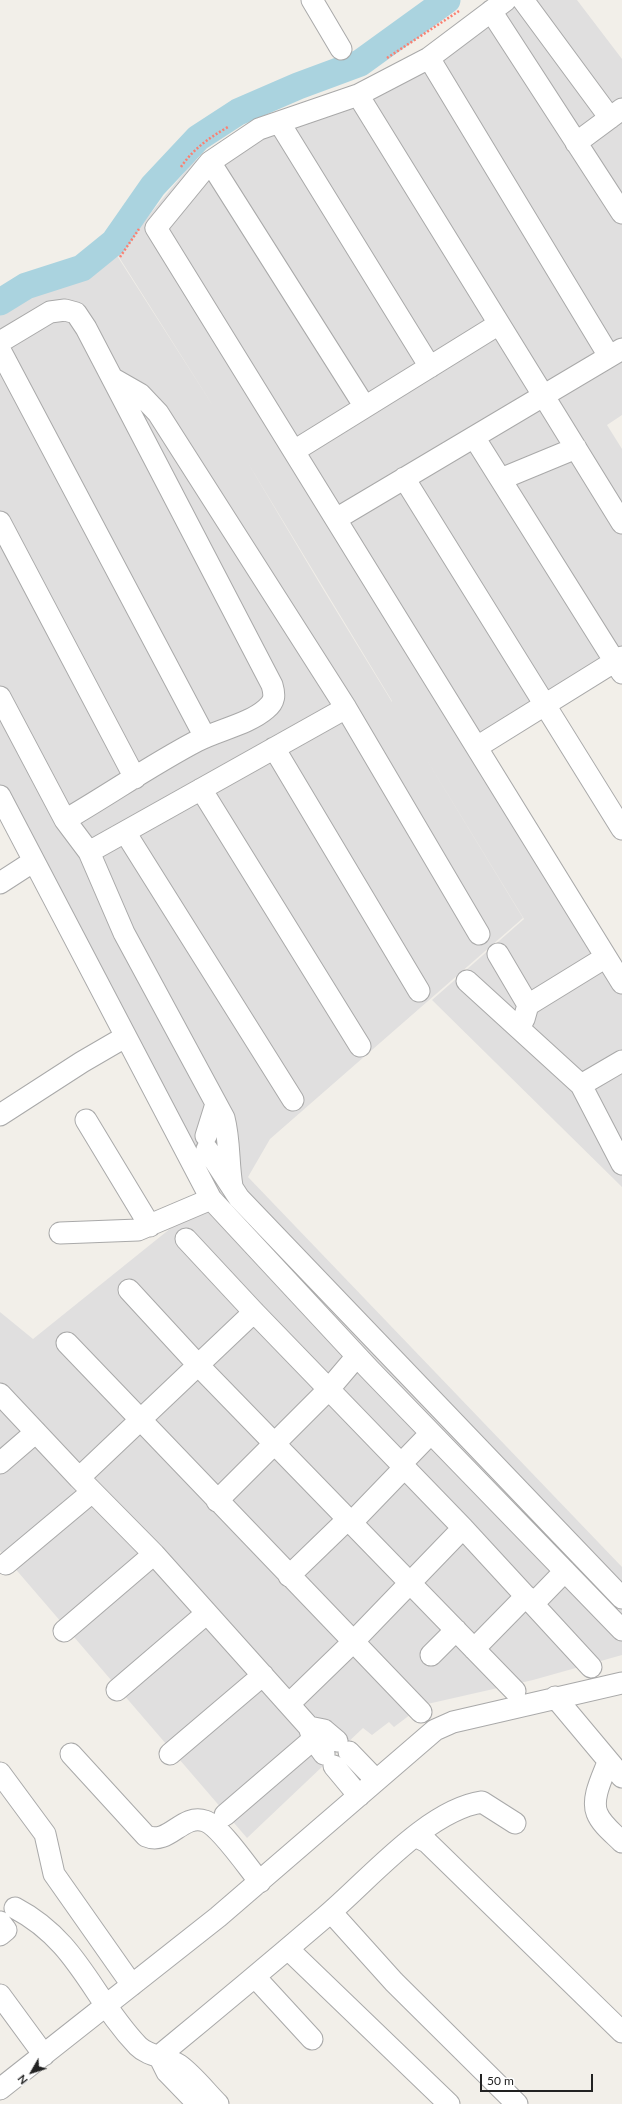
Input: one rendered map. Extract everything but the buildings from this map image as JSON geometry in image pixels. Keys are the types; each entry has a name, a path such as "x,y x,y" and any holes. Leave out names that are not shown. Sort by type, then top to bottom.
{"street":[{"path":"312,0 341,49"},
{"path":"523,0 616,113 576,143"},
{"path":"622,213 576,143 498,6 429,58 358,95 259,129 210,162 156,228 622,983"},
{"path":"336,519 616,352 429,58"},
{"path":"358,95 622,523"},
{"path":"279,122 430,367"},
{"path":"210,162 364,407"},
{"path":"0,342 50,312 65,310 76,313 112,378 272,685 275,696 271,704 258,715 205,737 170,755 65,820"},
{"path":"294,451 499,324"},
{"path":"0,350 205,737"},
{"path":"112,378 140,394 158,413 346,708 479,934"},
{"path":"474,436 620,664 544,705 477,748"},
{"path":"501,479 576,448"},
{"path":"404,478 622,828"},
{"path":"0,522 135,778"},
{"path":"0,696 65,820 89,852 124,933 224,1118 229,1138 232,1186"},
{"path":"89,852 346,708"},
{"path":"274,748 420,991"},
{"path":"201,789 360,1046"},
{"path":"0,796 125,1037 211,1198 357,1356 622,1630"},
{"path":"125,832 293,1100"},
{"path":"0,883 34,861"},
{"path":"498,954 528,1005"},
{"path":"521,1029 528,1005 606,957"},
{"path":"467,980 581,1084 622,1164"},
{"path":"0,1115 82,1062 125,1037"},
{"path":"581,1084 622,1061"},
{"path":"216,1104 207,1143 239,1198 622,1598"},
{"path":"86,1120 150,1226"},
{"path":"60,1233 138,1230 211,1198"},
{"path":"186,1239 254,1312 463,1528 591,1667"},
{"path":"128,1290 199,1366 515,1691"},
{"path":"6,1564 85,1485 140,1420 199,1366 254,1312"},
{"path":"67,1343 421,1712"},
{"path":"217,1501 274,1442 329,1389 357,1356"},
{"path":"0,1394 85,1485 154,1554 327,1744 376,1780"},
{"path":"0,1463 36,1432"},
{"path":"289,1576 350,1520 403,1466 431,1433"},
{"path":"289,1704 353,1642 463,1528"},
{"path":"64,1631 154,1554"},
{"path":"474,1649 529,1600 565,1571"},
{"path":"117,1690 207,1613"},
{"path":"431,1655 456,1630"},
{"path":"170,1754 263,1675"},
{"path":"0,2089 260,1882 435,1730 453,1722 622,1683"},
{"path":"555,1698 622,1777"},
{"path":"327,1744 358,1796"},
{"path":"225,1815 327,1744"},
{"path":"71,1754 146,1836 153,1839 160,1839 186,1823 196,1820 205,1821 216,1828 260,1882"},
{"path":"608,1762 598,1791 596,1802 597,1814 622,1842"},
{"path":"0,1773 45,1834 54,1874 132,1985"},
{"path":"159,2056 288,1949 415,1836 441,1816 462,1807 482,1802 515,1823"},
{"path":"415,1836 427,1842 622,2032"},
{"path":"15,1908 33,1917 51,1932 91,1981 106,2006 139,2047 148,2053 159,2056 181,2066 218,2104"},
{"path":"331,1912 394,1982 517,2104"},
{"path":"0,1922 6,1930 0,1935"},
{"path":"288,1949 449,2104"},
{"path":"255,1977 312,2039"},
{"path":"0,1995 44,2055"},
{"path":"159,2056 166,2072 198,2104"}],"shaded area":[{"path":"498,0 577,0 622,59 622,415 607,425 622,449 622,665 487,751 622,966 622,1187 432,1000 524,919 422,752 523,918 270,1139 248,1177 622,1567 622,1620 202,1179 0,792 0,304 116,254 215,409 117,254 193,162 245,128 369,80 467,23","holes":["248,463 392,701 323,589"]},
{"path":"212,1195 622,1626 622,1655 533,1680 423,1705 394,1727 389,1722 372,1735 363,1728 247,1838 0,1551 0,1312 33,1339"}],"waterway":[{"path":"0,302 26,286 82,268 114,242 153,186 198,138 238,112 298,86 360,63 447,0"}]}
